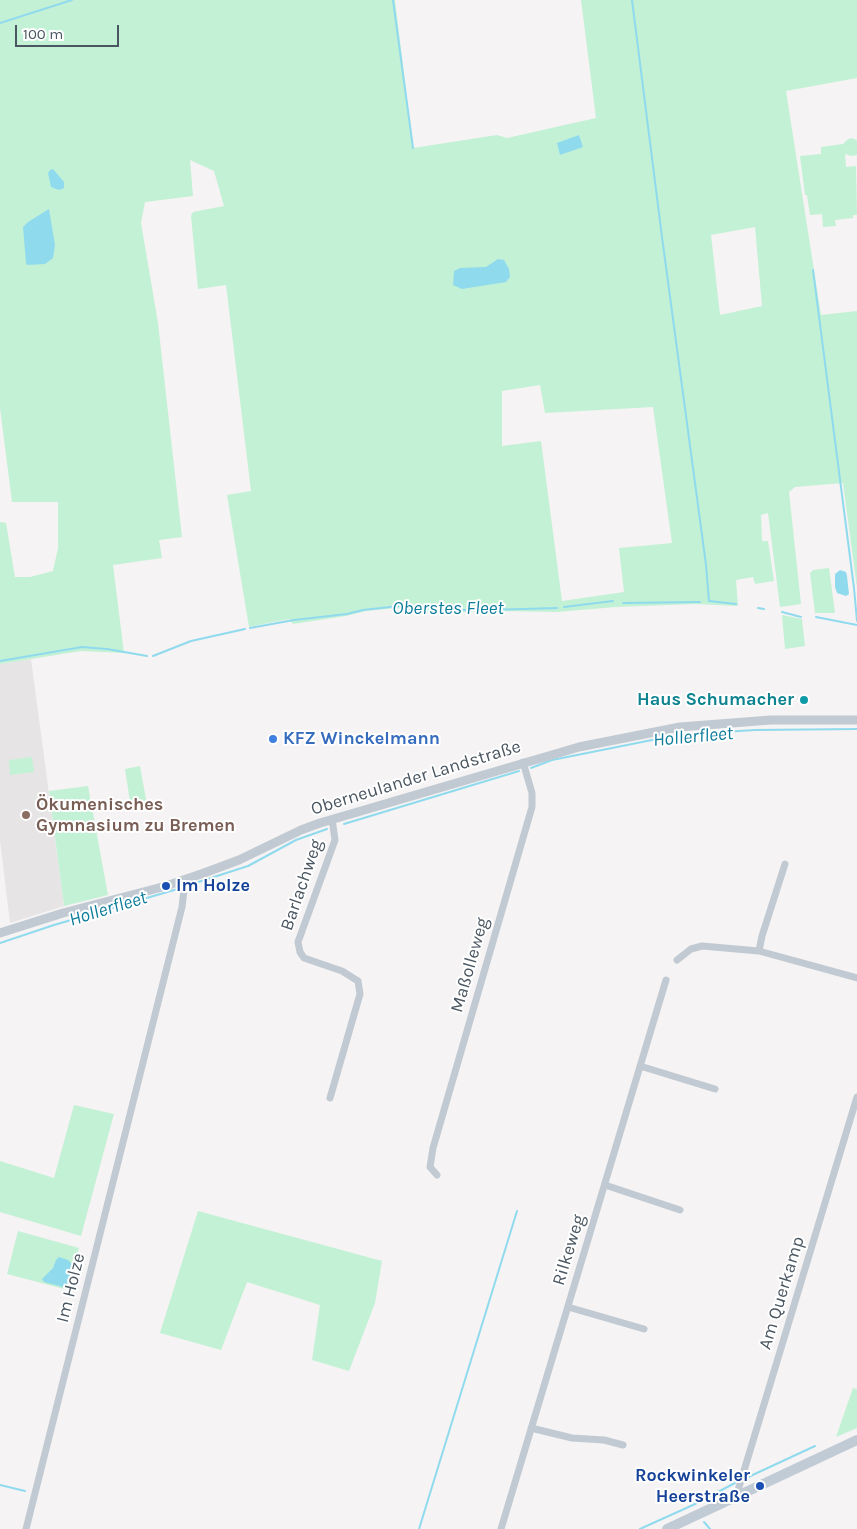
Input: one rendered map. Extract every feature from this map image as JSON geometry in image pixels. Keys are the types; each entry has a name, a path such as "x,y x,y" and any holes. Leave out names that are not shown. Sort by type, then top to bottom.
{"main road":[{"path":"667,1529 857,1440"}],"street":[{"name":"Oberneulander Landstraße","path":"0,934 63,913 183,885 301,830 332,819 523,762 595,743 680,727 771,720 857,720"},
{"name":"Maßolleweg","path":"437,1175 430,1167 432,1148 532,807 532,792 523,762"},
{"name":"Barlachweg","path":"330,1098 360,994 358,981 342,971 304,958 300,952 298,942 335,840 332,819"},
{"path":"759,951 785,864"},
{"name":"Im Holze","path":"26,1529 182,907 183,885"},
{"path":"677,960 691,949 702,946 759,951 857,978"},
{"name":"Rilkeweg","path":"501,1529 666,980"},
{"path":"640,1066 715,1089"},
{"name":"Am Querkamp","path":"736,1497 857,1097"},
{"path":"605,1185 680,1210"},
{"path":"568,1306 644,1329"},
{"path":"531,1428 572,1438 604,1440 623,1445"}],"shaded area":[{"name":"Ökumenisches Gymnasium zu Bremen","path":"31,659 64,906 10,923 0,840 0,664"}],"green space":[{"path":"0,0 395,0 413,148 497,135 507,138 596,118 581,0 857,0 857,78 786,91 821,315 857,311 857,588 843,483 795,487 789,492 801,604 780,607 768,513 761,515 762,541 768,541 774,581 755,584 753,577 736,580 738,606 695,604 616,607 557,612 499,611 411,614 397,608 366,611 293,624 289,619 249,627 227,495 251,491 226,285 198,289 191,216 193,212 224,206 214,171 190,160 193,196 145,202 141,223 158,323 182,537 159,540 162,558 113,565 124,653 81,651 0,664 0,522 6,523 15,577 30,577 53,571 58,548 58,502 12,502 0,408","holes":["755,227 762,306 720,315 711,235","540,385 545,413 653,407 672,543 619,548 624,592 562,601 541,441 502,446 502,391"]},
{"path":"851,138 857,140 857,155 845,154 846,167 856,166 857,215 853,215 853,218 835,220 836,226 823,227 822,214 810,215 807,195 805,195 800,156 821,154 821,147 843,144"},
{"path":"829,568 835,613 815,613 810,573 813,570"},
{"path":"782,615 802,619 805,646 785,649"},
{"path":"32,757 34,772 10,775 9,760"},
{"path":"140,766 147,805 131,808 125,769"},
{"path":"88,786 108,895 64,906 49,791"},
{"path":"74,1105 114,1114 81,1236 0,1212 0,1161 54,1178"},
{"path":"198,1211 382,1261 375,1303 349,1371 312,1360 320,1305 247,1282 221,1350 160,1333"},
{"path":"18,1231 79,1248 68,1290 7,1274"},
{"path":"853,1388 857,1389 857,1428 836,1437"}],"water":[{"path":"579,135 583,147 560,155 557,143"},
{"path":"53,169 64,182 64,188 59,190 51,187 48,173"},
{"path":"49,209 55,245 53,258 45,264 27,265 23,227"},
{"path":"498,259 504,260 509,269 510,277 506,282 462,289 453,285 454,271 460,268 486,267"},
{"path":"840,570 846,572 847,576 849,594 846,596 837,593 835,587 835,574"},
{"path":"59,1257 68,1260 72,1264 67,1284 63,1287 44,1282 42,1279 53,1268"}],"waterway":[{"path":"0,23 72,0"},
{"path":"393,0 413,148"},
{"path":"632,0 706,565 709,601"},
{"path":"813,270 857,621"},
{"name":"Oberstes Fleet","path":"564,607 613,601"},
{"name":"Oberstes Fleet","path":"709,601 736,604"},
{"name":"Oberstes Fleet","path":"623,603 700,602"},
{"name":"Oberstes Fleet","path":"250,628 399,606 414,612 557,608"},
{"name":"Oberstes Fleet","path":"758,608 764,609"},
{"name":"Oberstes Fleet","path":"782,612 801,617"},
{"name":"Oberstes Fleet","path":"816,617 857,625"},
{"name":"Oberstes Fleet","path":"153,656 191,641 245,629"},
{"name":"Oberstes Fleet","path":"0,661 82,647 147,656"},
{"name":"Hollerfleet","path":"531,768 552,760 677,735 755,730 857,729"},
{"name":"Hollerfleet","path":"344,824 519,771"},
{"name":"Hollerfleet","path":"186,886 248,866 296,840 327,829"},
{"name":"Hollerfleet","path":"0,943 54,925 181,888"},
{"path":"419,1529 517,1211"},
{"path":"744,1479 815,1446"},
{"path":"640,1529 735,1483"},
{"path":"0,1485 25,1491"},
{"path":"704,1522 710,1529"}],"place":[{"name":"Haus Schumacher","path":"804,700"},
{"name":"KFZ Winckelmann","path":"273,739"},
{"name":"Ökumenisches Gymnasium zu Bremen","path":"26,815"},
{"name":"Im Holze","path":"166,886"},
{"name":"Rockwinkeler Heerstraße","path":"760,1486"}]}
